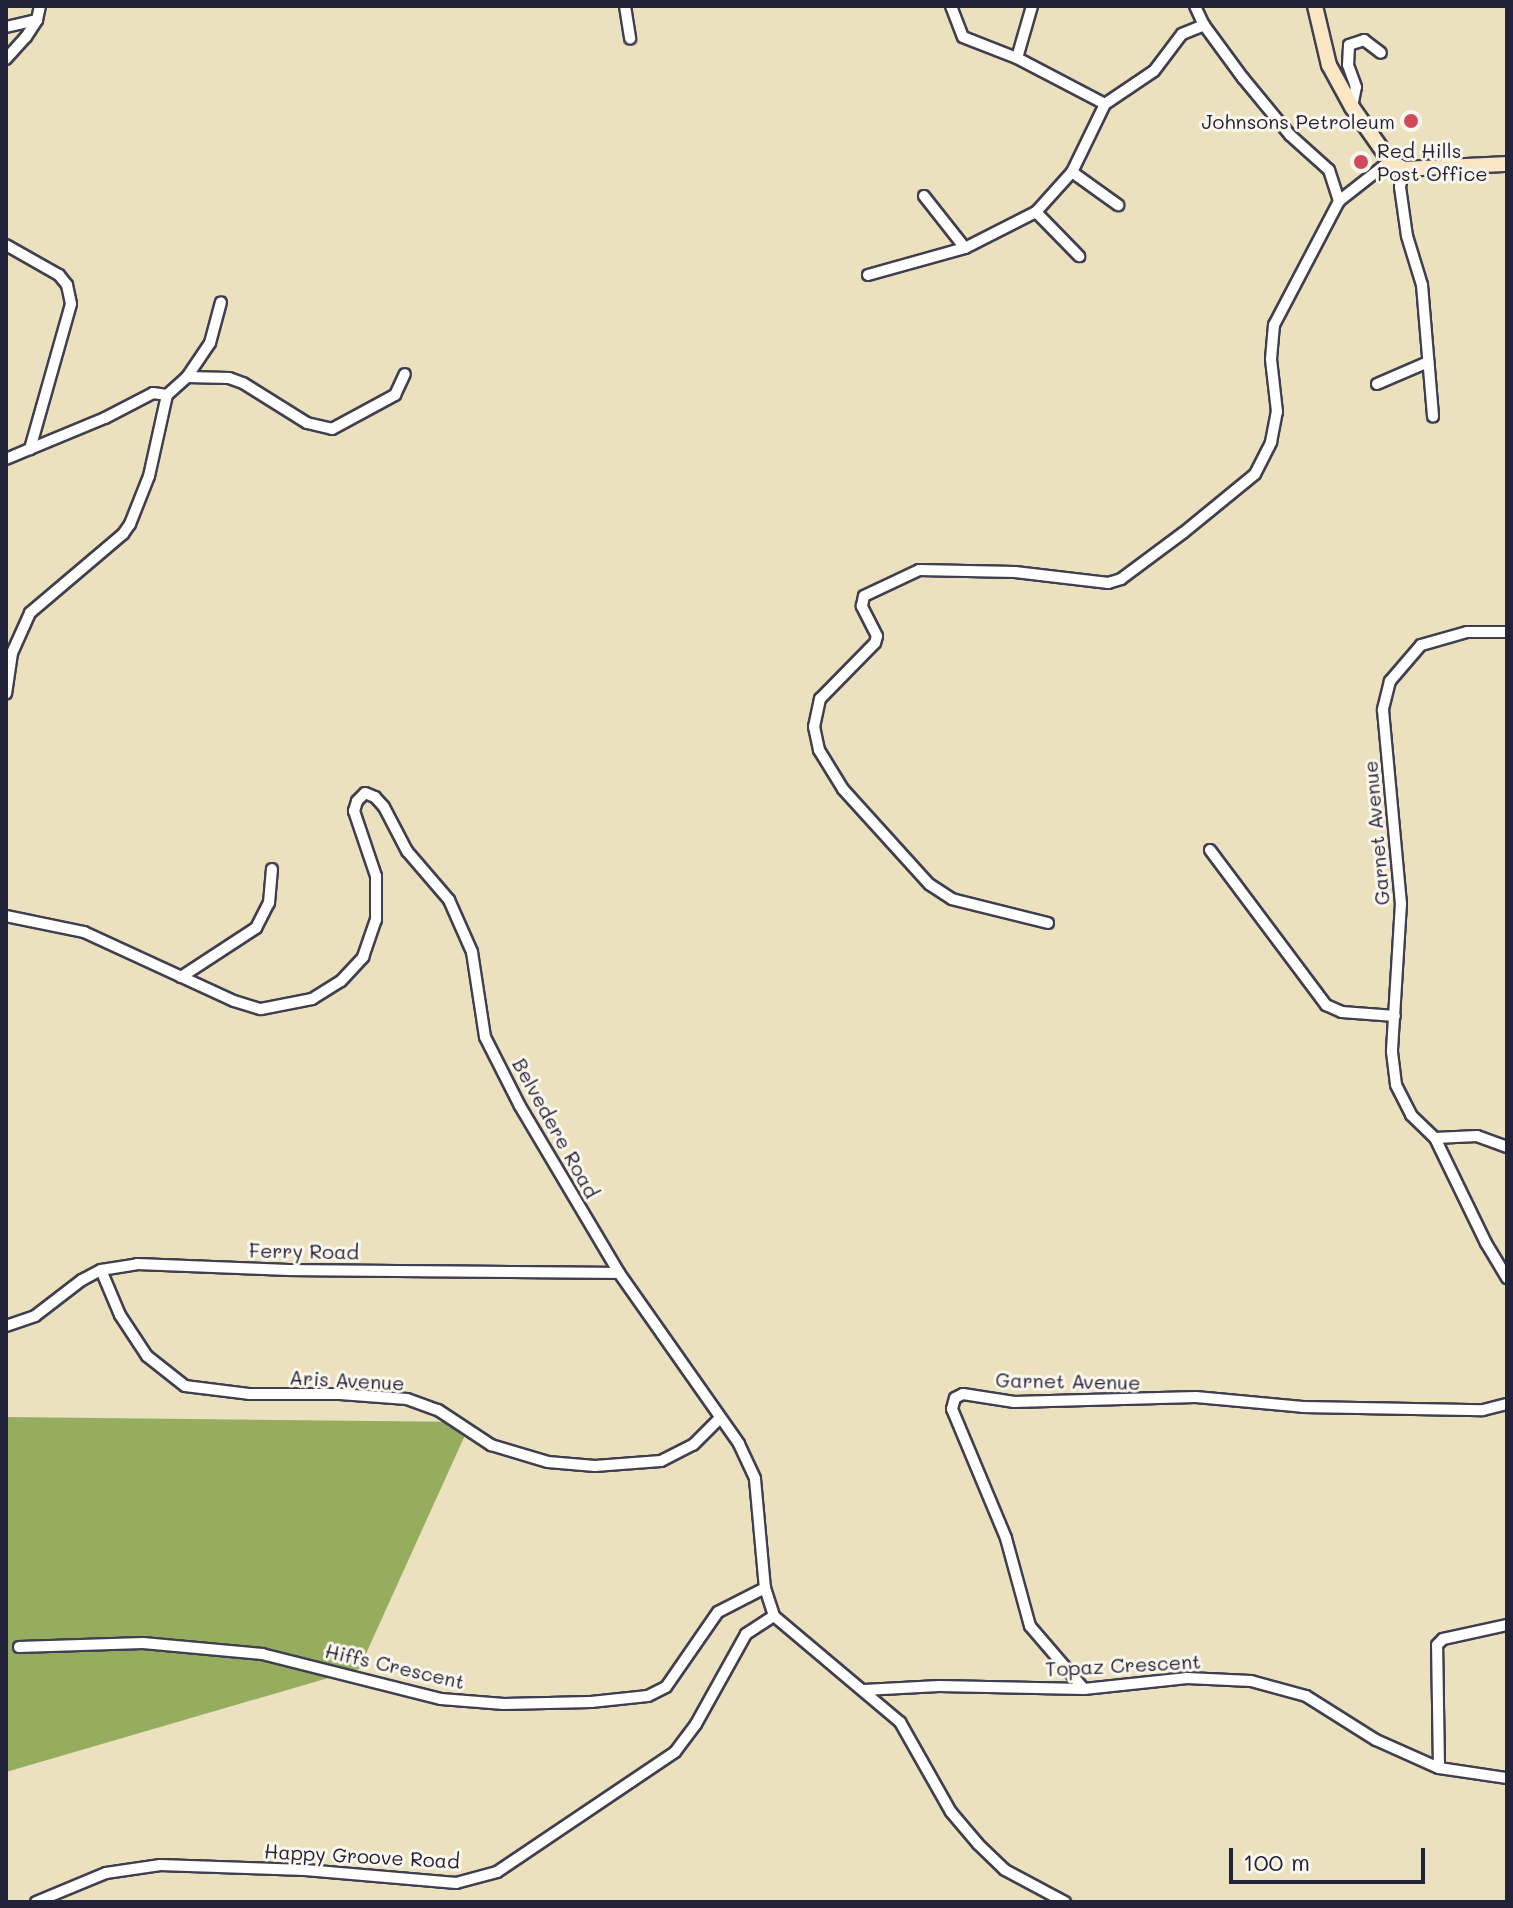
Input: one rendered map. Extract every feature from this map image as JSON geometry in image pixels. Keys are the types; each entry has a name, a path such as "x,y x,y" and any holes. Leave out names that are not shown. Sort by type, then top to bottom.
{"main road":[{"path":"1315,6 1329,65 1352,107 1390,161 1404,169 1507,164"}],"street":[{"path":"6,59 37,20 40,6"},
{"path":"625,6 630,39"},
{"path":"951,6 963,37 1017,58 1105,104"},
{"path":"1017,58 1032,6"},
{"path":"1195,6 1204,25 1290,135 1329,170 1339,201"},
{"path":"6,27 37,20"},
{"path":"868,275 965,248 1036,212 1072,172 1105,104 1154,71 1182,34 1204,25"},
{"path":"1352,107 1356,87 1348,65 1349,45 1364,40 1381,53"},
{"path":"1048,923 952,899 929,884 843,789 819,750 814,727 820,699 875,643 877,636 862,606 864,596 919,570 1015,572 1108,583 1121,579 1255,474 1271,442 1277,412 1271,359 1274,325 1339,201 1390,161"},
{"path":"1404,169 1400,187 1407,236 1422,285 1433,417"},
{"path":"1072,172 1118,205"},
{"path":"924,196 965,248"},
{"path":"1036,212 1079,256"},
{"path":"6,245 59,275 67,285 71,304 30,449"},
{"path":"6,694 12,653 30,613 123,534 130,524 149,476 167,395 187,377 210,343 221,302"},
{"path":"1377,384 1428,362"},
{"path":"187,377 229,378 243,383 307,423 332,429 395,395 405,374"},
{"path":"6,459 105,418 153,393 167,395"},
{"name":"Garnet Avenue","path":"1507,632 1467,632 1421,645 1390,681 1383,710 1401,903 1392,1052 1396,1085 1411,1115 1435,1138 1486,1243 1507,1278"},
{"name":"Belvedere Road","path":"6,916 84,932 181,977 261,1009 312,999 341,981 363,957 376,920 376,876 354,811 365,793 375,797 384,807 407,851 449,900 472,952 485,1037 520,1106 619,1273 739,1444 755,1479 765,1588 774,1616"},
{"path":"1210,850 1326,1005 1342,1012 1395,1016"},
{"path":"181,977 235,945 256,928 269,903 272,869"},
{"path":"1435,1138 1477,1136 1507,1147"},
{"name":"Ferry Road","path":"6,1326 35,1316 82,1280 101,1270 137,1264 289,1270 619,1273"},
{"name":"Aris Avenue","path":"101,1270 120,1315 147,1356 185,1386 249,1394 340,1394 407,1399 438,1410 491,1445 548,1462 595,1466 661,1461 693,1445 720,1418"},
{"name":"Garnet Avenue","path":"1084,1689 1030,1626 1006,1538 952,1409 955,1398 963,1394 1028,1402 1196,1397 1303,1407 1483,1410 1507,1404"},
{"name":"Hiffs Crescent","path":"19,1647 143,1643 262,1654 441,1699 504,1704 591,1702 648,1696 666,1687 718,1612 765,1588"},
{"path":"774,1616 900,1722 951,1812 978,1844 1005,1870 1065,1902"},
{"name":"Happy Groove Road","path":"36,1902 106,1873 160,1865 305,1870 456,1883 497,1872 675,1752 696,1724 746,1634 774,1616"},
{"path":"1439,1768 1437,1645 1443,1639 1507,1625"},
{"name":"Topaz Crescent","path":"864,1690 982,1686 1084,1689 1187,1678 1251,1681 1306,1696 1376,1740 1439,1768 1507,1778"},
{"path":"57,1902 70,1888"}],"green space":[{"path":"6,1417 471,1422 359,1669 6,1772"}],"place":[{"name":"Johnsons Petroleum","path":"1411,121"},
{"name":"Red Hills Post Office","path":"1361,162"}]}
